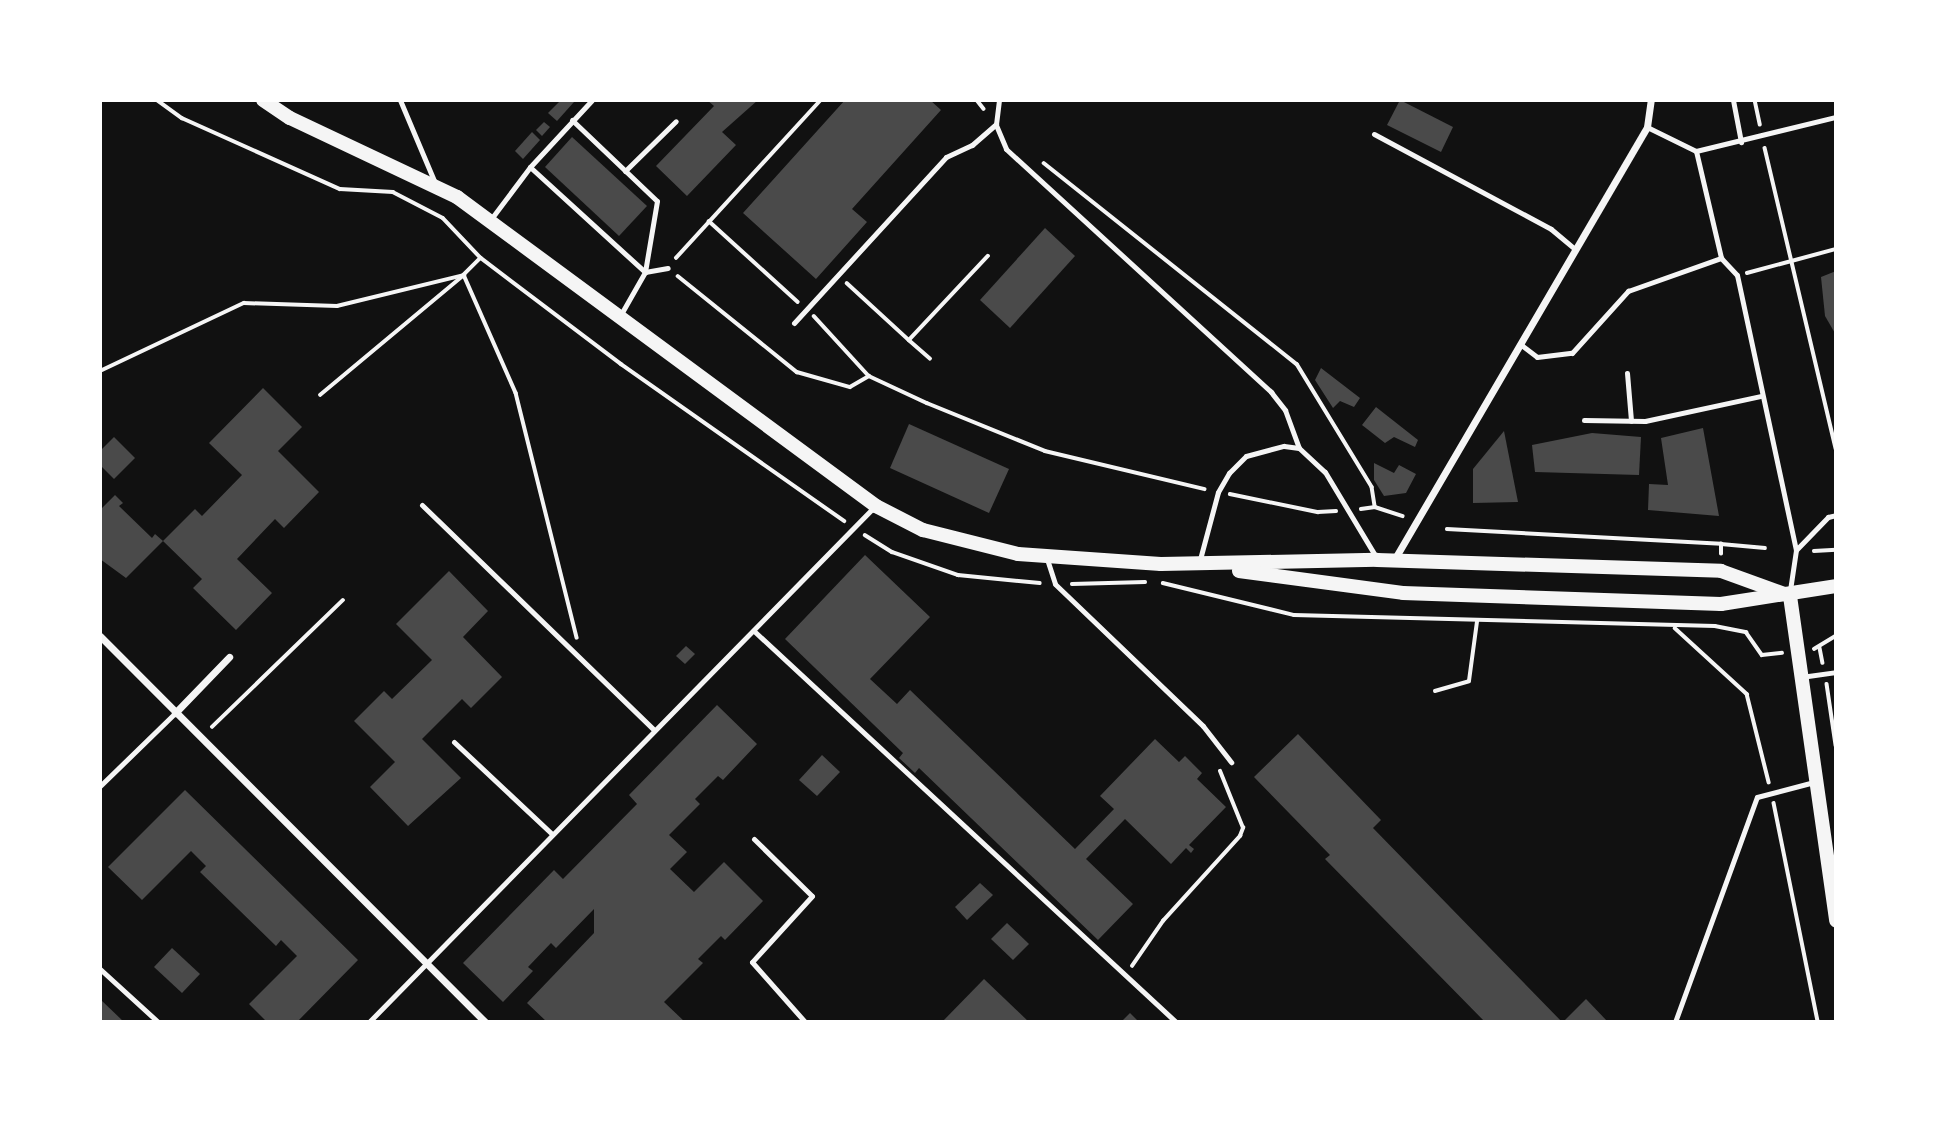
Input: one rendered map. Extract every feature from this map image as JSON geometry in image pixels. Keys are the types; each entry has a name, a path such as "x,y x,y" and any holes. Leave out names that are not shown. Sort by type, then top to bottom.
{"main road":[{"path":"262,100 290,118 435,183 491,219 876,506 923,530 969,545 1046,556 1198,565 1403,593 1721,604 1790,596 1836,586"},
{"path":"1198,565 1377,559 1721,571 1790,596"},
{"path":"1790,596 1798,677 1836,921"}],"street":[{"path":"1394,560 1647,127 1651,100"},
{"path":"100,636 485,1022"},
{"path":"175,713 229,657"}],"lane":[{"path":"400,100 435,183"},
{"path":"491,219 530,167 592,100"},
{"path":"999,100 996,125 1006,149 1271,393 1285,410 1300,448 1325,472 1377,559"},
{"path":"1733,100 1741,142"},
{"path":"1647,127 1696,151 1836,117"},
{"path":"572,120 657,201 645,272 620,316"},
{"path":"625,171 676,121"},
{"path":"794,323 946,157 972,145 996,125"},
{"path":"1374,134 1551,229 1575,249"},
{"path":"1696,151 1721,258 1737,275 1796,550 1790,596"},
{"path":"530,167 645,272"},
{"path":"1520,344 1537,357 1572,353 1628,291 1721,258"},
{"path":"645,272 668,268"},
{"path":"1627,373 1631,421"},
{"path":"1584,420 1631,421 1761,396"},
{"path":"1198,565 1218,492 1246,456 1268,447 1300,448"},
{"path":"422,505 653,729"},
{"path":"369,1022 653,729 754,631 876,506"},
{"path":"1796,550 1828,517 1836,515"},
{"path":"1046,556 1055,584 1203,726 1231,762"},
{"path":"754,631 1176,1022"},
{"path":"1798,677 1836,672"},
{"path":"100,786 175,713"},
{"path":"454,742 551,833"},
{"path":"1675,1022 1756,797 1814,782"},
{"path":"754,839 813,896 752,962 805,1022"},
{"path":"100,969 158,1022"}],"path":[{"path":"157,100 182,118 340,189 393,192 443,218 481,258 621,364 892,552 958,575 1055,584 1148,582"},
{"path":"821,100 668,268 797,372 850,387 869,376"},
{"path":"1755,100 1790,264 1836,449"},
{"path":"1039,159 1297,364 1372,487 1375,508"},
{"path":"709,222 807,309 869,376 1045,451 1218,492 1318,512 1375,508 1403,516"},
{"path":"1737,275 1790,264 1836,249"},
{"path":"909,340 988,256"},
{"path":"320,395 481,258"},
{"path":"100,371 244,303 337,306 464,275"},
{"path":"464,275 516,394 584,662"},
{"path":"845,281 930,358"},
{"path":"1447,529 1765,548"},
{"path":"1721,544 1721,560"},
{"path":"1814,551 1836,550"},
{"path":"1161,582 1294,615 1477,622 1715,626 1746,632 1762,655"},
{"path":"207,729 215,726 343,600"},
{"path":"1435,691 1469,681 1477,622"},
{"path":"1836,636 1820,648 1836,745"},
{"path":"1129,969 1163,921 1241,836 1243,828 1218,765"}],"building":[{"path":"561,100 574,102 557,121 548,113"},
{"path":"707,100 758,100 722,132 736,145 687,196 656,166 714,106"},
{"path":"845,100 930,100 941,110 852,209 867,222 816,279 743,213"},
{"path":"1400,100 1453,127 1441,152 1387,125"},
{"path":"544,122 550,127 542,136 536,130"},
{"path":"532,132 540,140 523,159 515,151"},
{"path":"572,137 647,206 619,236 545,167"},
{"path":"1045,228 1075,256 1010,328 980,300"},
{"path":"1836,271 1836,335 1825,316 1821,277"},
{"path":"1321,368 1360,398 1354,407 1340,401 1333,408 1315,380"},
{"path":"263,388 302,427 278,451 319,492 284,528 275,519 237,559 272,593 236,630 193,588 202,579 163,541 195,509 202,516 242,475 209,443"},
{"path":"1376,407 1418,440 1415,447 1394,437 1385,443 1362,425"},
{"path":"909,424 1009,469 989,513 890,468"},
{"path":"1703,428 1719,516 1648,510 1649,484 1668,485 1661,438"},
{"path":"1504,431 1518,502 1473,503 1473,469"},
{"path":"1592,433 1641,437 1639,475 1535,472 1532,445"},
{"path":"114,437 135,458 114,479 100,465 100,451"},
{"path":"1374,463 1394,473 1399,465 1416,474 1406,493 1384,496 1374,480"},
{"path":"115,495 123,503 119,506 152,538 155,534 163,541 126,578 100,559 100,510"},
{"path":"865,555 930,617 870,679 897,704 910,690 1075,849 1114,809 1100,796 1155,739 1179,762 1185,756 1202,773 1197,779 1226,807 1189,845 1194,849 1191,853 1186,848 1171,864 1125,819 1086,859 1133,904 1098,940 919,768 915,773 899,758 903,753 785,639"},
{"path":"449,571 488,611 463,637 502,677 471,708 462,699 422,739 461,778 408,826 370,787 395,762 354,721 384,691 392,699 432,660 396,624"},
{"path":"686,646 695,654 685,664 676,656"},
{"path":"717,705 757,744 723,780 718,776 695,799 700,804 669,835 687,852 670,869 694,892 724,862 763,901 725,940 721,936 698,959 703,963 664,1002 685,1022 547,1022 527,1003 594,933 594,909 556,948 551,943 528,967 533,971 503,1002 463,963 554,870 563,879 637,804 629,795"},
{"path":"1298,734 1381,820 1373,828 1562,1022 1485,1022 1325,859 1330,855 1254,777"},
{"path":"822,755 840,772 817,796 799,780"},
{"path":"185,790 358,960 297,1022 267,1022 249,1004 297,956 281,940 276,946 200,872 206,866 191,851 142,900 108,867"},
{"path":"980,883 993,895 967,920 955,907"},
{"path":"1007,923 1029,944 1013,960 991,939"},
{"path":"172,948 200,974 182,993 154,967"},
{"path":"984,979 1029,1022 942,1022"},
{"path":"100,999 124,1022 100,1022"},
{"path":"1586,999 1608,1022 1563,1022"},
{"path":"1130,1013 1139,1022 1121,1022"}]}
